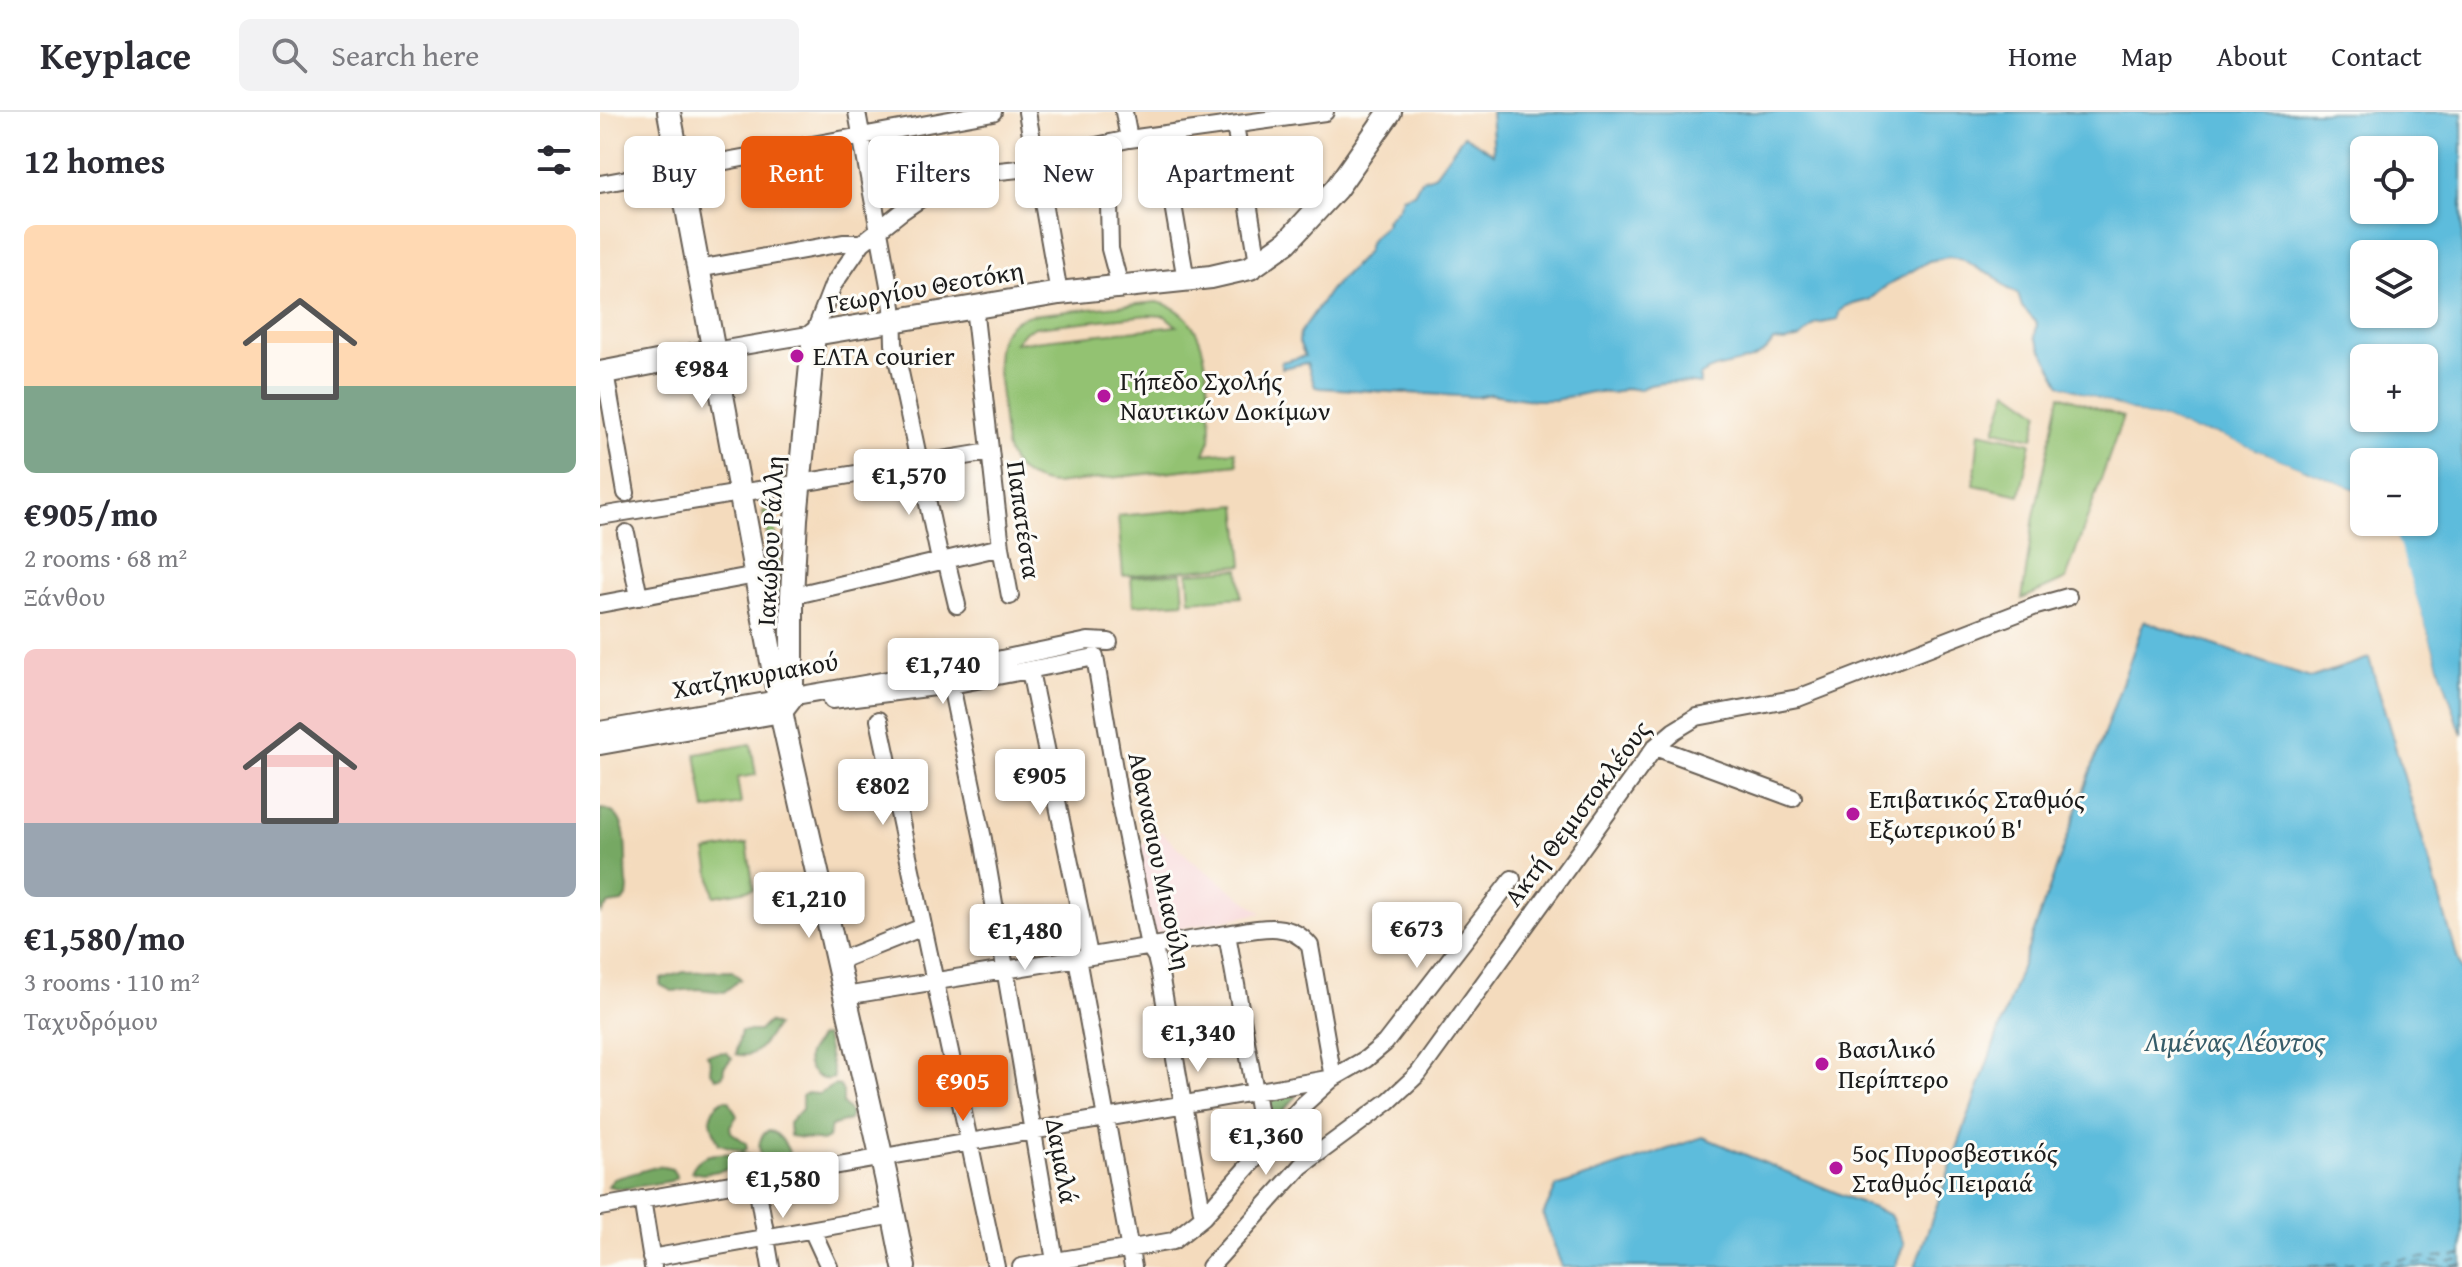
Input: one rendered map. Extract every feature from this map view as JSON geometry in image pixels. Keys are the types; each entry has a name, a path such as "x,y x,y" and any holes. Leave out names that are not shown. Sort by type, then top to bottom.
{"street":[{"path":"669,112 674,136"},
{"path":"857,112 893,307 894,344 918,464 957,605"},
{"path":"725,161 993,112"},
{"path":"1027,112 1035,136"},
{"path":"1124,112 1129,139"},
{"path":"1122,141 1241,120 1325,112"},
{"path":"1241,120 1258,262 1287,242 1336,189 1388,112"},
{"path":"1161,135 1186,280"},
{"name":"Ιακώβου Ράλλη","path":"784,703 814,334 833,285 862,243 942,184 971,175 1015,170"},
{"path":"600,184 624,180"},
{"path":"687,208 756,575 904,1267"},
{"path":"1049,208 1059,293"},
{"name":"Ιακώβου Ράλλη","path":"1109,208 1110,249 1120,286"},
{"path":"698,269 843,243 862,243"},
{"name":"Γεωργίου Θεοτόκη","path":"603,373 714,351 1059,293 1236,273 1258,262"},
{"name":"Παπατέστα","path":"974,307 1001,547 1010,596"},
{"path":"603,373 626,493"},
{"path":"600,516 990,452"},
{"path":"626,533 639,597"},
{"path":"792,596 1001,547"},
{"path":"600,604 756,575"},
{"name":"Ακτή Θεμιστοκλέους","path":"1210,1267 1301,1166 1389,1101 1418,1074 1655,747 1674,731 1697,717 1798,698 2036,606 2068,597"},
{"name":"Χατζηκυριακού","path":"600,730 784,703 951,685 1095,657 1109,642 1088,641 784,703 600,743"},
{"name":"Αθανασιου Μιαούλη","path":"1095,657 1120,804 1149,946 1156,957 1203,1217"},
{"path":"1030,671 1083,956 1133,1267"},
{"name":"Δαμαλά","path":"951,685 983,839 1055,1264"},
{"path":"879,720 996,1267"},
{"path":"1655,747 1793,798"},
{"path":"1021,1267 1055,1264 1173,1241 1203,1217 1302,1106 1333,1078 1366,1059 1385,1043 1512,879"},
{"path":"838,961 923,927"},
{"path":"845,996 1083,956 1284,928 1305,939 1310,946 1333,1078"},
{"path":"1227,934 1265,1148"},
{"path":"600,1207 1333,1078"},
{"path":"756,1180 771,1267"},
{"path":"642,1199 652,1263 894,1215"},
{"path":"812,1230 829,1267"}],"shaded area":[{"path":"1161,832 1195,863 1262,913 1151,934 1135,850"}],"green space":[{"name":"Γήπεδο Σχολής Ναυτικών Δοκίμων","path":"1157,302 1175,309 1188,320 1203,351 1211,425 1210,440 1204,454 1235,451 1237,464 1054,484 1037,481 1024,474 1013,463 1006,447 997,358 1001,336 1007,328 1030,315","holes":["1148,315 1165,316 1177,326 1015,343 1023,333 1035,327"]},
{"path":"2008,390 2039,412 2033,438 1995,430"},
{"path":"2060,395 2123,417 2066,579 2022,599 2034,516"},
{"path":"1979,432 2031,443 2020,495 1974,485"},
{"path":"1237,505 1243,565 1123,576 1118,516"},
{"path":"763,511 768,511 780,546 769,547"},
{"path":"779,551 779,598 775,597 768,552"},
{"path":"1239,569 1241,597 1190,601 1188,573"},
{"path":"1182,573 1184,602 1133,605 1131,577"},
{"path":"751,744 756,775 737,778 741,804 705,810 696,754"},
{"path":"600,809 611,812 619,819 623,829 628,888 627,897 622,902 609,904 601,913"},
{"path":"747,844 754,889 714,896 706,851"},
{"path":"1036,912 1038,922 1005,928 1002,916"},
{"path":"732,971 741,979 724,992 698,989 672,991 660,985 661,979 684,972"},
{"path":"768,1022 776,1026 760,1048 750,1054 736,1054 741,1031 759,1031"},
{"path":"825,1036 834,1078 829,1079 814,1074 807,1060 819,1037"},
{"path":"726,1052 732,1058 724,1067 723,1076 716,1078 710,1071 711,1062 707,1054"},
{"path":"834,1085 840,1086 843,1092 843,1104 851,1114 849,1120 831,1126 828,1138 822,1141 790,1136 789,1123 802,1109 802,1096 819,1094"},
{"path":"1295,1094 1296,1097 1268,1127 1265,1101"},
{"path":"723,1100 729,1100 737,1116 730,1126 731,1132 746,1143 747,1149 743,1151 719,1144 711,1114"},
{"path":"769,1130 785,1145 789,1152 786,1158 762,1157 760,1142"},
{"path":"751,1155 752,1160 747,1165 703,1174 691,1172 695,1164 706,1156"},
{"path":"659,1166 672,1169 677,1177 671,1181 622,1189 608,1186 613,1179"}],"water":[{"path":"1491,112 2462,112 2462,735 2395,536 2438,536 2438,448 2350,448 2350,488 2215,434 2192,431 2061,385 2035,337 2037,323 2022,307 2018,294 1992,274 1962,259 1949,257 1929,261 1869,300 1846,306 1839,312 1838,320 1816,324 1800,338 1773,341 1758,356 1718,367 1700,376 1700,384 1668,382 1639,390 1627,388 1613,393 1591,392 1555,400 1533,400 1490,394 1477,397 1320,388 1315,387 1307,363 1282,368 1281,362 1305,356 1299,342 1300,333 1330,290 1366,253 1370,240 1387,223 1402,197 1414,193 1421,180 1434,176 1464,135 1494,154"},
{"name":"Λιμένας Λέοντος","path":"2144,621 2310,678 2369,658 2462,973 2462,1267 1915,1267"},
{"path":"1703,1137 1890,1215 1904,1244 1895,1267 1562,1267 1543,1215 1556,1187"}],"pier":[{"path":"2061,385 2192,431 2215,434 2350,488 2350,493 2214,438 2144,420 2061,389"},
{"path":"2391,536 2396,536 2399,544 2462,739 2458,737"}],"ferry route":[{"path":"2291,1267 2462,1255"},
{"path":"2359,1267 2462,1260"},
{"path":"2433,1267 2462,1265"}],"place":[{"name":"ΕΛΤΑ courier","path":"797,356"},
{"name":"Γήπεδο Σχολής Ναυτικών Δοκίμων","path":"1104,396"},
{"name":"Επιβατικός Σταθμός Εξωτερικού Β'","path":"1853,814"},
{"name":"Βασιλικό Περίπτερο","path":"1822,1064"},
{"name":"5ος Πυροσβεστικός Σταθμός Πειραιά","path":"1836,1168"}]}
